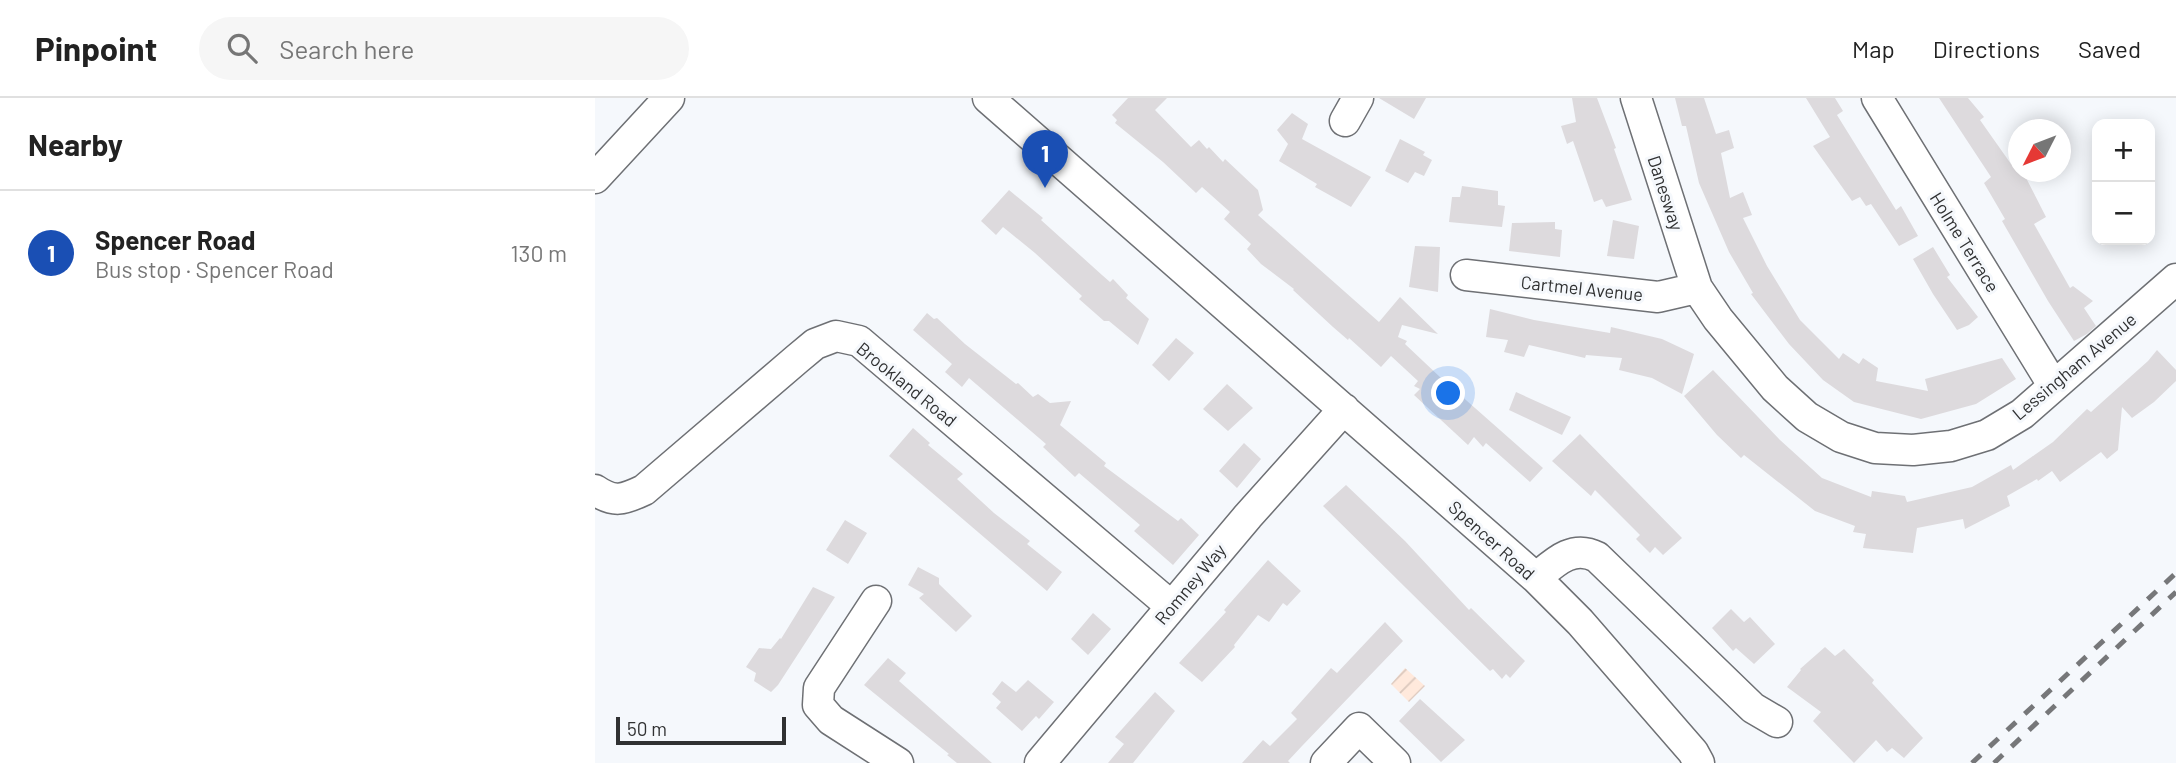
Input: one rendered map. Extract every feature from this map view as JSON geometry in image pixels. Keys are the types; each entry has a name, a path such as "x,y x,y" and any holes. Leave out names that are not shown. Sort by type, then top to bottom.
{"street":[{"path":"595,178 669,98"},
{"name":"Spencer Road","path":"988,98 1535,578 1580,622 1701,759"},
{"name":"Danesway","path":"1636,98 1697,288"},
{"name":"Holme Terrace","path":"1877,98 2053,385"},
{"name":"Cartmel Avenue","path":"1466,275 1658,297 1697,288"},
{"name":"Lessingham Avenue","path":"1697,288 1718,319 1775,388 1807,417 1840,437 1875,448 1913,450 1951,446 1987,435 2022,414 2176,279"},
{"name":"Brookland Road","path":"595,490 607,498 618,499 644,490 815,344 836,336 859,341 1171,606"},
{"name":"Romney Way","path":"1040,763 1248,516 1344,409"},
{"path":"1535,578 1560,558 1579,551 1589,552 1753,708 1777,722"},
{"path":"876,601 819,688 818,705 831,720 898,763"},
{"path":"1326,763 1359,728 1395,763"}],"shaded area":[{"path":"1405,668 1425,686 1409,702 1391,684"}],"building":[{"path":"1128,98 1167,98 1155,110 1191,147 1199,140 1223,162 1225,159 1258,190 1263,210 1258,215 1379,322 1400,297 1438,334 1402,325 1398,337 1407,341 1405,344 1441,378 1543,468 1530,482 1486,443 1483,447 1474,437 1468,445 1414,395 1420,389 1414,386 1418,381 1391,356 1381,367 1333,327 1294,289 1261,264 1247,249 1251,244 1224,219 1230,212 1202,187 1196,193 1115,123 1117,120 1112,115"},
{"path":"1379,98 1426,98 1414,119"},
{"path":"1572,98 1597,98 1632,200 1606,207 1602,199 1594,202 1573,141 1567,144 1561,126 1576,122"},
{"path":"1675,98 1704,98 1716,134 1729,130 1734,148 1721,153 1730,198 1743,192 1752,215 1743,218 1767,266 1800,320 1839,359 1843,353 1859,364 1863,358 1878,368 1876,381 1928,391 1925,379 2002,358 2016,379 1976,404 1921,419 1854,402 1823,380 1789,344 1751,294 1753,293 1729,252 1699,183 1686,126 1682,126"},
{"path":"1806,98 1835,98 1843,111 1837,115 1896,210 1901,206 1918,236 1899,246 1871,204 1866,206 1860,197 1852,201 1813,146 1830,137"},
{"path":"1939,98 1968,98 1984,117 1980,120 2008,160 2008,182 2028,182 2046,217 2034,224 2070,288 2073,286 2093,301 2084,308 2096,326 2087,334 2074,341 2048,301 2002,221 2005,219 1984,183 1991,177"},
{"path":"1292,113 1308,124 1302,139 1371,177 1351,207 1315,187 1317,184 1279,161 1288,144 1277,130"},
{"path":"1400,139 1425,152 1423,155 1432,160 1424,176 1415,172 1408,183 1385,171"},
{"path":"1462,186 1498,191 1498,205 1505,206 1502,227 1449,222 1452,197 1460,197"},
{"path":"1009,190 1043,218 1041,220 1110,282 1113,279 1128,295 1126,298 1149,319 1138,345 1109,321 1104,321 1079,299 1082,296 1003,227 996,235 981,221"},
{"path":"1613,220 1639,226 1634,259 1607,256"},
{"path":"1555,222 1555,229 1562,230 1560,257 1509,251 1512,223"},
{"path":"1415,246 1440,247 1438,292 1409,287"},
{"path":"1933,247 1950,275 1947,277 1978,317 1957,330 1913,259"},
{"path":"1490,309 1534,320 1610,333 1611,327 1662,339 1694,354 1682,394 1652,378 1619,370 1622,358 1586,355 1585,358 1529,345 1524,357 1504,352 1508,340 1486,337"},
{"path":"927,313 934,319 937,318 965,344 1033,397 1038,394 1050,403 1071,401 1060,425 1106,463 1104,466 1178,521 1181,518 1199,535 1173,565 1134,531 1140,525 1079,473 1075,477 1043,447 1046,444 969,378 962,387 945,372 952,364 913,330"},
{"path":"1176,338 1194,353 1169,381 1152,365"},
{"path":"2157,350 2176,370 2176,381 2132,418 2122,407 2118,450 2107,459 2101,452 2060,482 2052,471 2007,496 2010,506 1965,529 1963,519 1917,528 1913,553 1863,548 1866,534 1853,532 1855,526 1815,511 1744,455 1741,458 1717,435 1684,396 1713,370 1780,440 1822,478 1871,497 1872,491 1905,496 1907,502 1972,487 2011,465 2013,470 2053,442 2087,409 2091,412"},
{"path":"1227,384 1253,408 1228,431 1203,409"},
{"path":"1516,392 1571,417 1562,435 1509,410"},
{"path":"913,428 930,443 928,445 963,474 957,479 1030,541 1027,544 1062,572 1047,591 889,456"},
{"path":"1580,434 1682,538 1663,555 1655,547 1650,553 1636,539 1640,535 1595,490 1591,496 1552,461"},
{"path":"1244,443 1261,459 1237,488 1219,471"},
{"path":"1346,485 1405,541 1469,610 1471,608 1525,661 1510,678 1506,674 1502,679 1493,669 1490,671 1323,506"},
{"path":"845,520 867,533 848,564 826,550"},
{"path":"1268,560 1301,591 1287,606 1283,603 1269,622 1258,615 1235,647 1202,682 1179,663 1226,612 1224,610"},
{"path":"918,567 939,578 939,584 972,616 956,632 919,598 924,594 908,585"},
{"path":"813,587 835,597 771,692 754,681 756,673 746,667 759,648 771,649 781,639"},
{"path":"1731,609 1744,622 1750,617 1775,644 1754,664 1736,648 1733,651 1712,628"},
{"path":"1093,613 1111,629 1088,655 1071,639"},
{"path":"1385,622 1403,641 1288,761 1290,763 1242,763 1263,740 1270,746 1297,719 1291,713 1331,668 1337,673"},
{"path":"1825,647 1835,656 1844,649 1923,738 1904,758 1892,748 1887,752 1876,740 1854,763 1813,721 1821,712 1787,687 1800,669"},
{"path":"888,658 906,673 899,681 992,763 957,763 864,685"},
{"path":"1028,680 1054,702 1039,719 1036,716 1022,731 996,708 1001,702 992,694 1002,681 1016,692"},
{"path":"1155,692 1175,711 1133,763 1108,763 1124,744 1115,737"},
{"path":"1420,699 1465,740 1441,762 1399,721"}],"railway":[{"path":"1972,763 2176,573"},
{"path":"1994,763 2176,592"}],"place":[{"name":"Spencer Road","path":"1045,188"}]}
